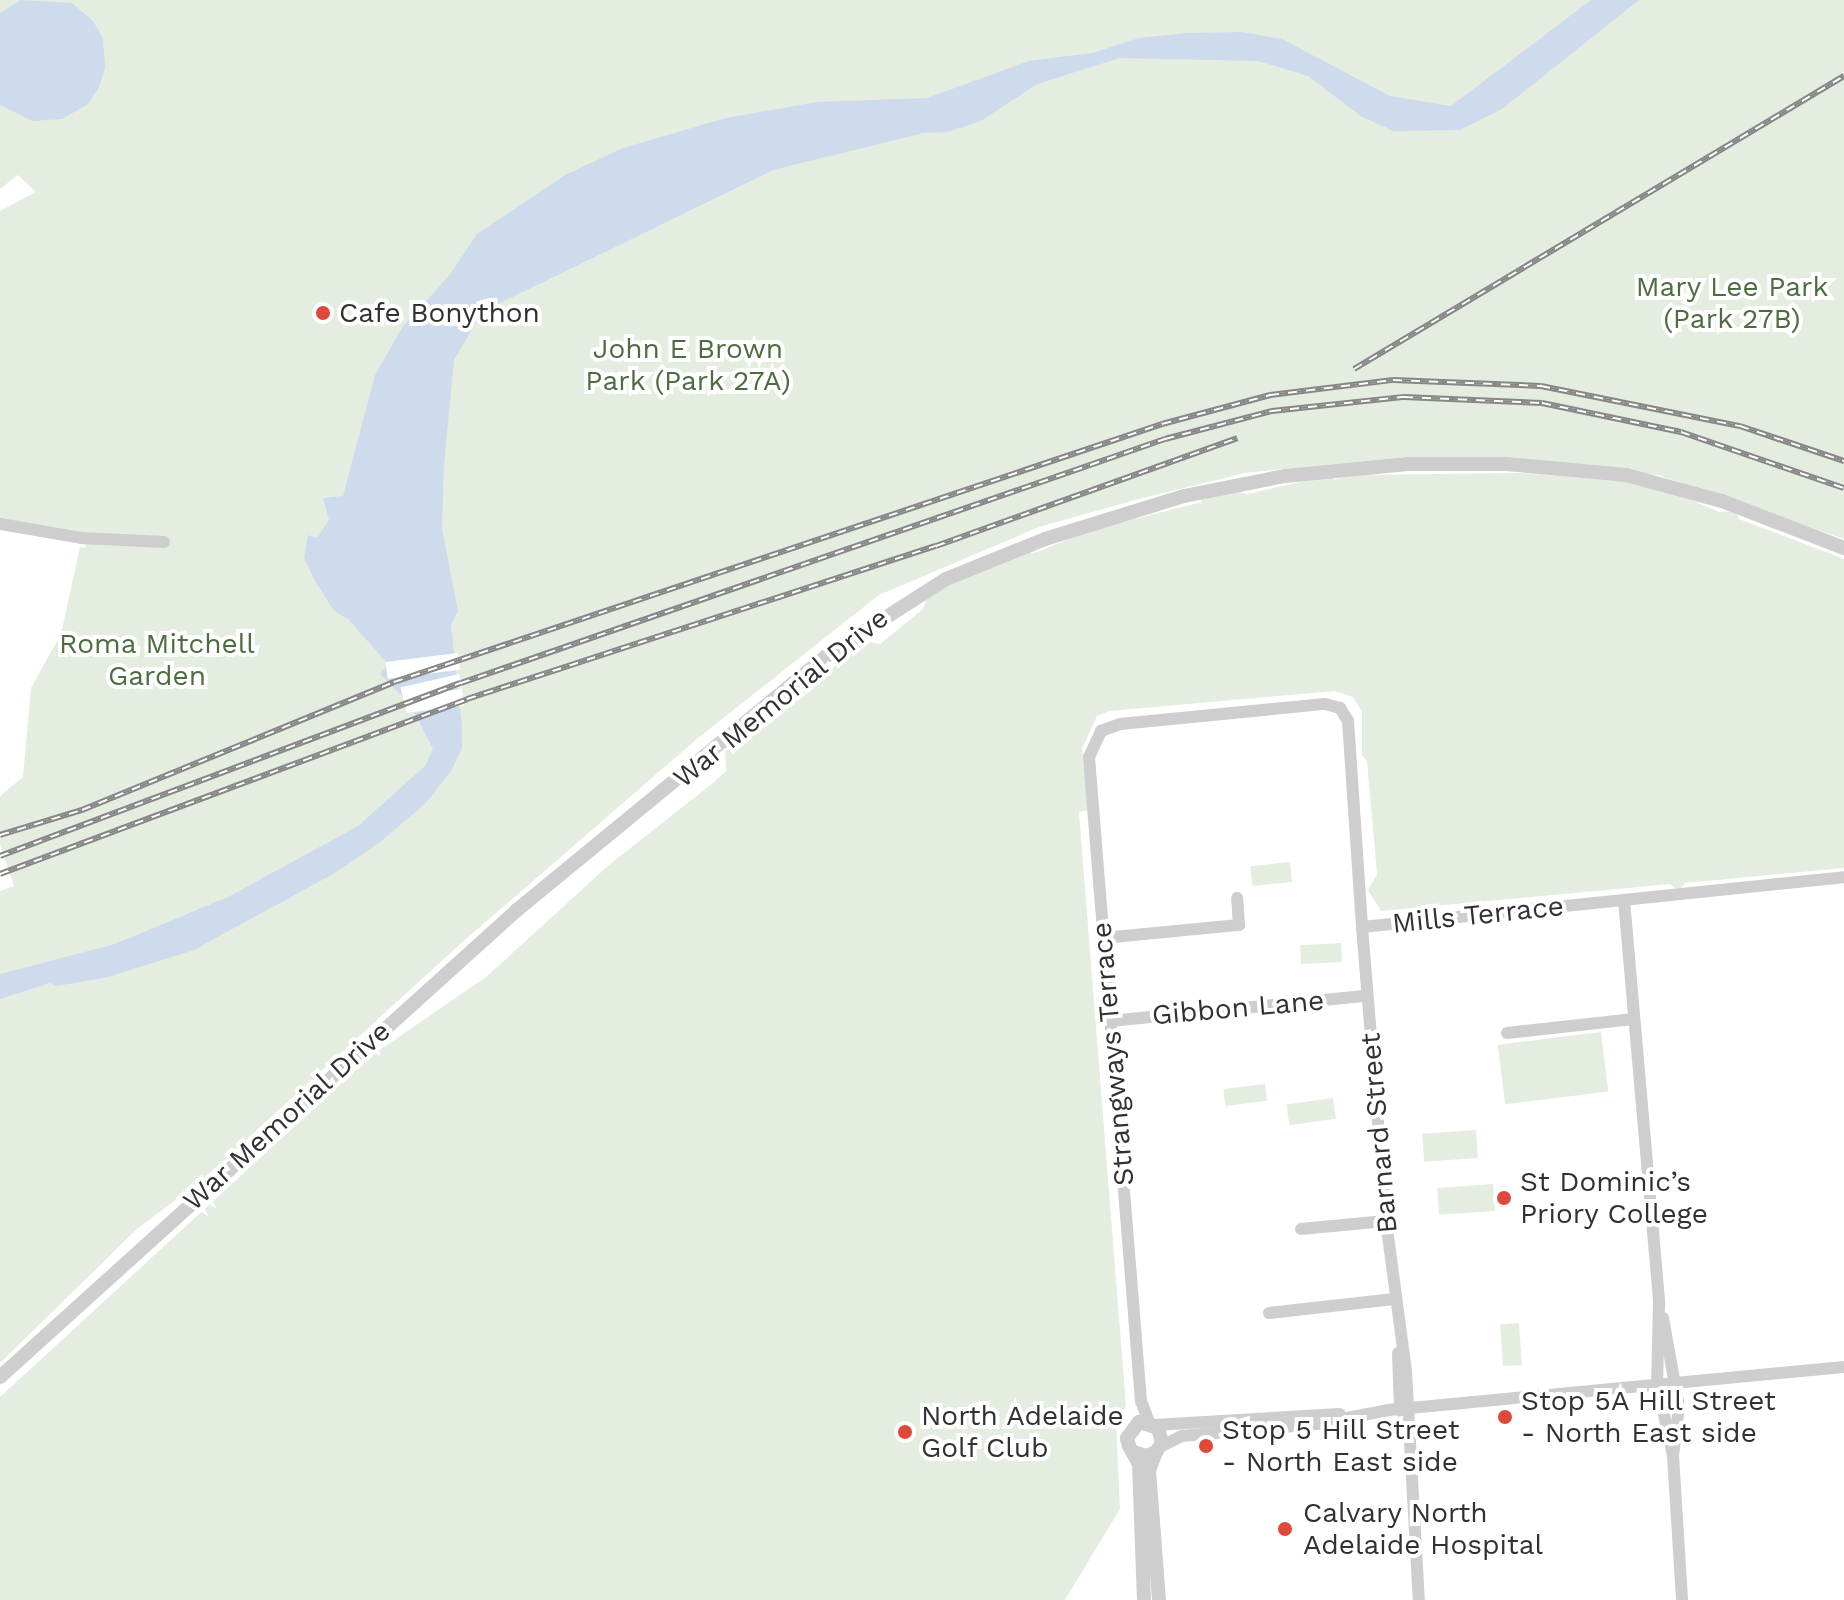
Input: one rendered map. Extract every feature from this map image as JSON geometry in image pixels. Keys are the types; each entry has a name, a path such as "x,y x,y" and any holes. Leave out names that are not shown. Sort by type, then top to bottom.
{"street":[{"name":"War Memorial Drive","path":"0,1377 517,910 838,647 946,579 1059,535 1184,496 1285,476 1407,464 1520,465 1626,475 1743,508 1844,548"},
{"path":"0,524 81,538 164,542"},
{"name":"Mills Terrace","path":"1120,724 1325,704 1340,708 1348,721 1362,927 1844,877"},
{"name":"Strangways Terrace","path":"1120,724 1101,731 1089,757 1141,1401 1146,1424"},
{"path":"1103,938 1239,925 1237,898"},
{"path":"1624,900 1659,1303 1657,1383 1673,1456"},
{"name":"Barnard Street","path":"1362,927 1419,1600"},
{"name":"Gibbon Lane","path":"1110,1021 1367,996"},
{"path":"1507,1033 1633,1019"},
{"path":"1301,1229 1386,1221"},
{"path":"1269,1313 1394,1299"},
{"path":"1659,1303 1677,1382 1673,1456 1682,1600"},
{"path":"1144,1600 1139,1464 1127,1438 1146,1424 1347,1415 1844,1367"},
{"path":"1133,1452 1147,1456 1182,1436 1285,1429 1347,1415"},
{"path":"1146,1424 1162,1437 1149,1470 1159,1600"}],"green space":[{"path":"0,0 1844,0 1844,539 1658,475 1506,457 1406,457 1245,473 1135,500 1039,527 879,595 698,738 458,946 200,1182 138,1228 0,1363 0,891 14,886 0,845 0,796 23,777 31,688 61,634 80,547 87,548 81,538 0,524 0,211 36,192 18,175 0,189"},
{"path":"1520,473 1631,482 1672,492 1719,512 1736,511 1739,519 1844,559 1844,868 1685,883 1678,891 1670,884 1381,911 1368,890 1377,874 1367,761 1362,755 1362,712 1353,697 1335,691 1110,711 1097,716 1082,749 1088,810 1079,812 1126,1406 1116,1421 1120,1509 1065,1600 0,1600 0,1397 371,1056 486,977 609,865 713,783 726,771 725,751 741,744 807,689 815,675 827,675 850,648 864,641 880,644 923,609 930,589 1024,543 1032,554 1122,518 1123,522 1202,502 1199,498 1223,488 1247,494 1336,474 1333,480 1351,475"},
{"path":"1290,862 1292,882 1252,886 1250,866"},
{"path":"1341,943 1342,962 1301,964 1300,945"},
{"path":"1601,1032 1608,1092 1505,1104 1498,1045"},
{"path":"1265,1084 1267,1101 1225,1106 1223,1089"},
{"path":"1333,1098 1336,1119 1289,1125 1286,1105"},
{"path":"1476,1130 1478,1158 1424,1162 1422,1134"},
{"path":"1493,1184 1495,1211 1439,1215 1437,1188"},
{"path":"1519,1323 1522,1365 1503,1366 1500,1324"}],"water":[{"path":"20,0 72,3 93,21 103,38 105,68 99,87 88,104 62,119 32,121 0,105 0,13"},
{"path":"1591,0 1639,0 1502,109 1460,130 1394,131 1362,117 1308,76 1258,61 1120,58 1037,84 981,121 948,132 923,133 773,170 482,312 454,360 444,465 442,529 458,611 451,625 462,727 462,748 451,771 425,804 379,843 333,874 194,950 108,977 57,986 50,983 0,999 0,974 115,944 228,897 358,826 425,766 433,749 410,704 380,674 388,664 348,619 334,611 315,581 304,558 308,535 317,538 329,520 323,498 343,496 375,375 403,326 449,276 477,234 565,175 623,148 726,118 817,102 927,98 1029,61 1092,53 1139,38 1188,33 1242,32 1282,39 1390,96 1451,106"}],"pier":[{"path":"458,653 460,670 388,679 386,662"},
{"path":"459,674 462,687 403,700 401,687"},
{"path":"462,689 464,706 407,713 404,696"}],"railway":[{"path":"1354,369 1844,76"},
{"path":"0,835 82,810 394,682 1162,424 1270,395 1393,380 1541,386 1740,426 1844,461"},
{"path":"0,856 461,683 1165,439 1272,411 1404,397 1542,403 1681,432 1844,488"},
{"path":"0,874 467,699 936,546 1237,438"}],"place":[{"name":"Cafe Bonython","path":"323,313"},
{"name":"St Dominic’s Priory College","path":"1504,1198"},
{"name":"Stop 5A Hill Street - North East side","path":"1505,1417"},
{"name":"North Adelaide Golf Club","path":"905,1432"},
{"name":"Stop 5 Hill Street - North East side","path":"1206,1446"},
{"name":"Calvary North Adelaide Hospital","path":"1285,1529"}],"park label":[{"name":"Mary Lee Park (Park 27B)","path":"1732,303"},
{"name":"John E Brown Park (Park 27A)","path":"688,365"},
{"name":"Roma Mitchell Garden","path":"157,660"}]}
